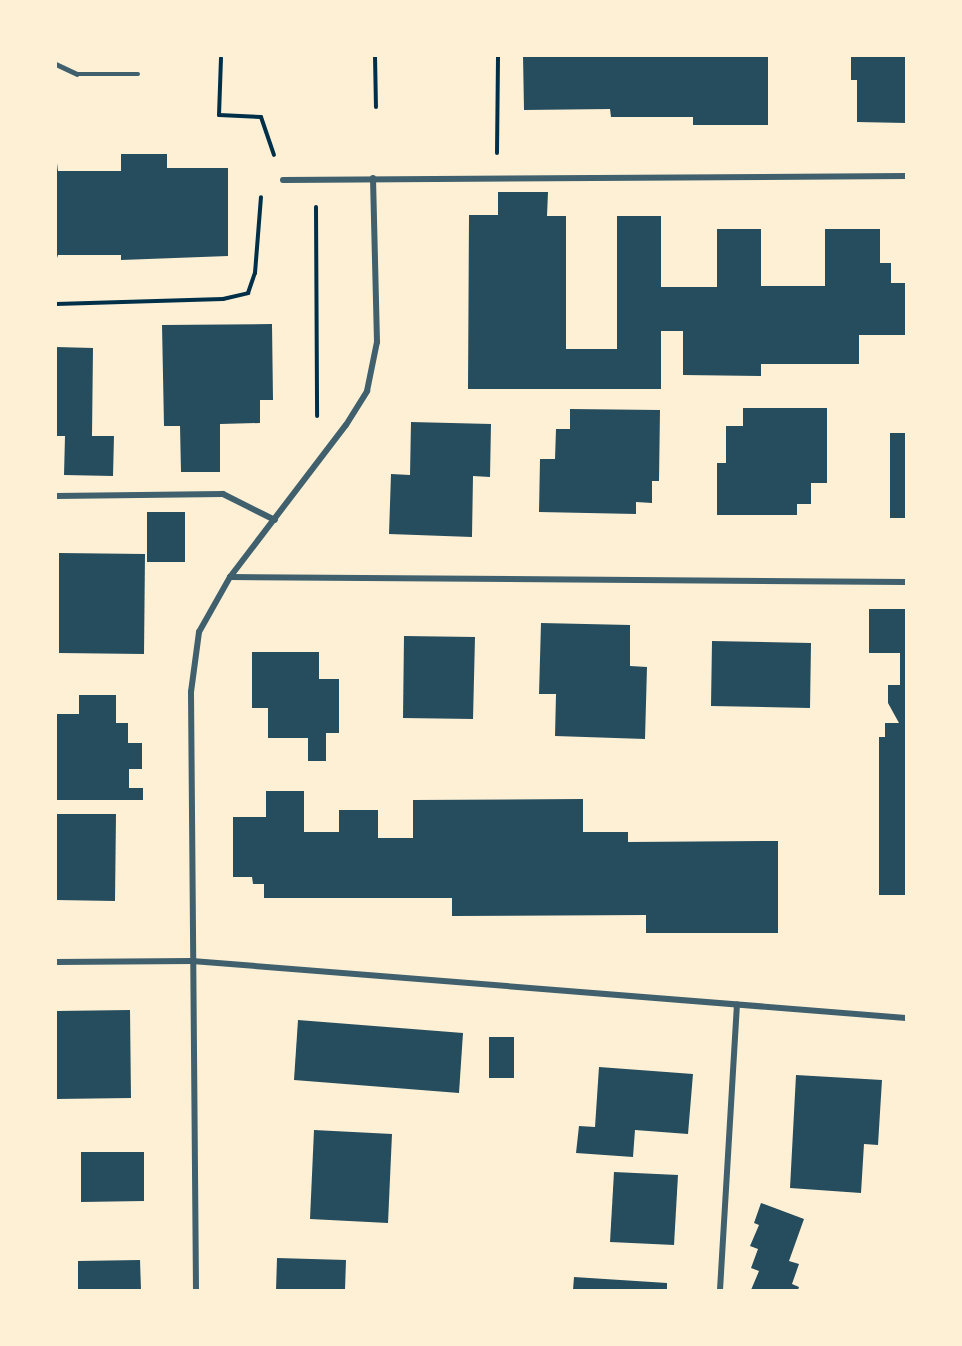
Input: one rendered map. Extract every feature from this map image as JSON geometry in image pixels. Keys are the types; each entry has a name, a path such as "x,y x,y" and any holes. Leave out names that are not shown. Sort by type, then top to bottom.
{"street":[{"path":"283,180 906,176"},
{"path":"196,1290 191,692 200,632 230,577 317,463 367,391 377,342 373,178"},
{"path":"56,496 223,494 275,520"},
{"path":"230,577 906,582"},
{"path":"56,962 192,961 906,1018"},
{"path":"720,1290 737,1005"}],"lane":[{"path":"56,64 77,74 138,74"}],"path":[{"path":"375,56 376,107"},
{"path":"497,178 498,56"},
{"path":"56,304 173,298 223,299 248,292 255,273 261,197 283,180 261,117 219,115 221,58"},
{"path":"316,179 317,463"}],"building":[{"path":"523,56 768,56 768,125 693,125 693,117 611,117 610,109 524,110"},
{"path":"851,56 906,56 906,123 857,122 857,80 851,80"},
{"path":"121,154 167,154 167,168 228,168 228,256 121,260 121,255 58,255 56,261 56,155 58,171 121,171"},
{"path":"498,192 548,192 547,216 566,216 566,349 617,349 617,216 661,216 661,287 717,287 717,229 761,229 761,286 825,286 825,229 880,229 880,263 891,263 891,283 906,283 906,335 859,335 859,364 761,364 761,376 683,375 683,331 661,331 661,389 468,389 469,215 498,215"},
{"path":"272,324 273,400 260,400 260,423 220,424 220,472 181,472 180,426 164,426 162,325"},
{"path":"56,347 93,348 92,436 114,436 113,476 64,475 65,436 56,436"},
{"path":"743,408 827,408 827,483 811,483 811,504 797,504 797,515 717,515 717,463 726,463 726,426 743,426"},
{"path":"570,409 660,410 659,481 652,481 652,503 636,502 636,514 539,512 540,459 555,459 556,429 570,429"},
{"path":"411,422 491,424 490,477 473,476 472,537 389,534 391,474 410,475"},
{"path":"890,433 906,433 906,518 890,518"},
{"path":"147,512 185,512 185,562 147,562"},
{"path":"59,553 145,554 144,654 59,653"},
{"path":"869,609 906,609 906,895 879,895 879,737 885,737 885,723 899,723 888,703 888,685 900,685 900,653 869,653"},
{"path":"541,623 630,625 630,666 647,667 645,739 555,736 556,694 539,694"},
{"path":"404,636 475,637 473,719 403,718"},
{"path":"712,641 811,643 810,708 711,706"},
{"path":"252,652 319,652 319,679 339,679 339,733 326,733 326,761 308,761 308,738 268,738 268,708 252,708"},
{"path":"79,695 116,695 116,723 128,723 128,743 142,743 142,769 129,769 129,788 143,788 143,800 56,800 56,714 79,714"},
{"path":"266,791 304,791 304,832 339,832 339,810 378,810 378,838 413,838 413,800 583,799 583,832 628,832 628,842 778,841 778,933 646,933 646,915 452,916 452,898 264,898 264,884 253,884 252,877 233,877 233,817 266,817"},
{"path":"56,814 116,814 115,901 56,900"},
{"path":"130,1010 131,1098 56,1099 56,1011"},
{"path":"298,1020 463,1033 459,1093 294,1080"},
{"path":"489,1037 514,1037 514,1078 489,1078"},
{"path":"599,1067 693,1074 688,1134 635,1130 633,1157 576,1153 579,1126 595,1127"},
{"path":"796,1075 882,1080 878,1145 864,1144 861,1193 790,1188"},
{"path":"314,1130 392,1134 388,1223 310,1219"},
{"path":"81,1152 144,1152 144,1201 81,1202"},
{"path":"614,1172 678,1175 674,1245 610,1242"},
{"path":"761,1203 804,1219 789,1261 799,1264 792,1284 799,1287 798,1290 751,1290 759,1271 751,1268 758,1249 750,1246 759,1225 754,1223"},
{"path":"277,1258 346,1260 345,1290 276,1290"},
{"path":"140,1260 141,1290 78,1290 78,1261"},
{"path":"574,1277 667,1283 667,1290 573,1290"}]}
